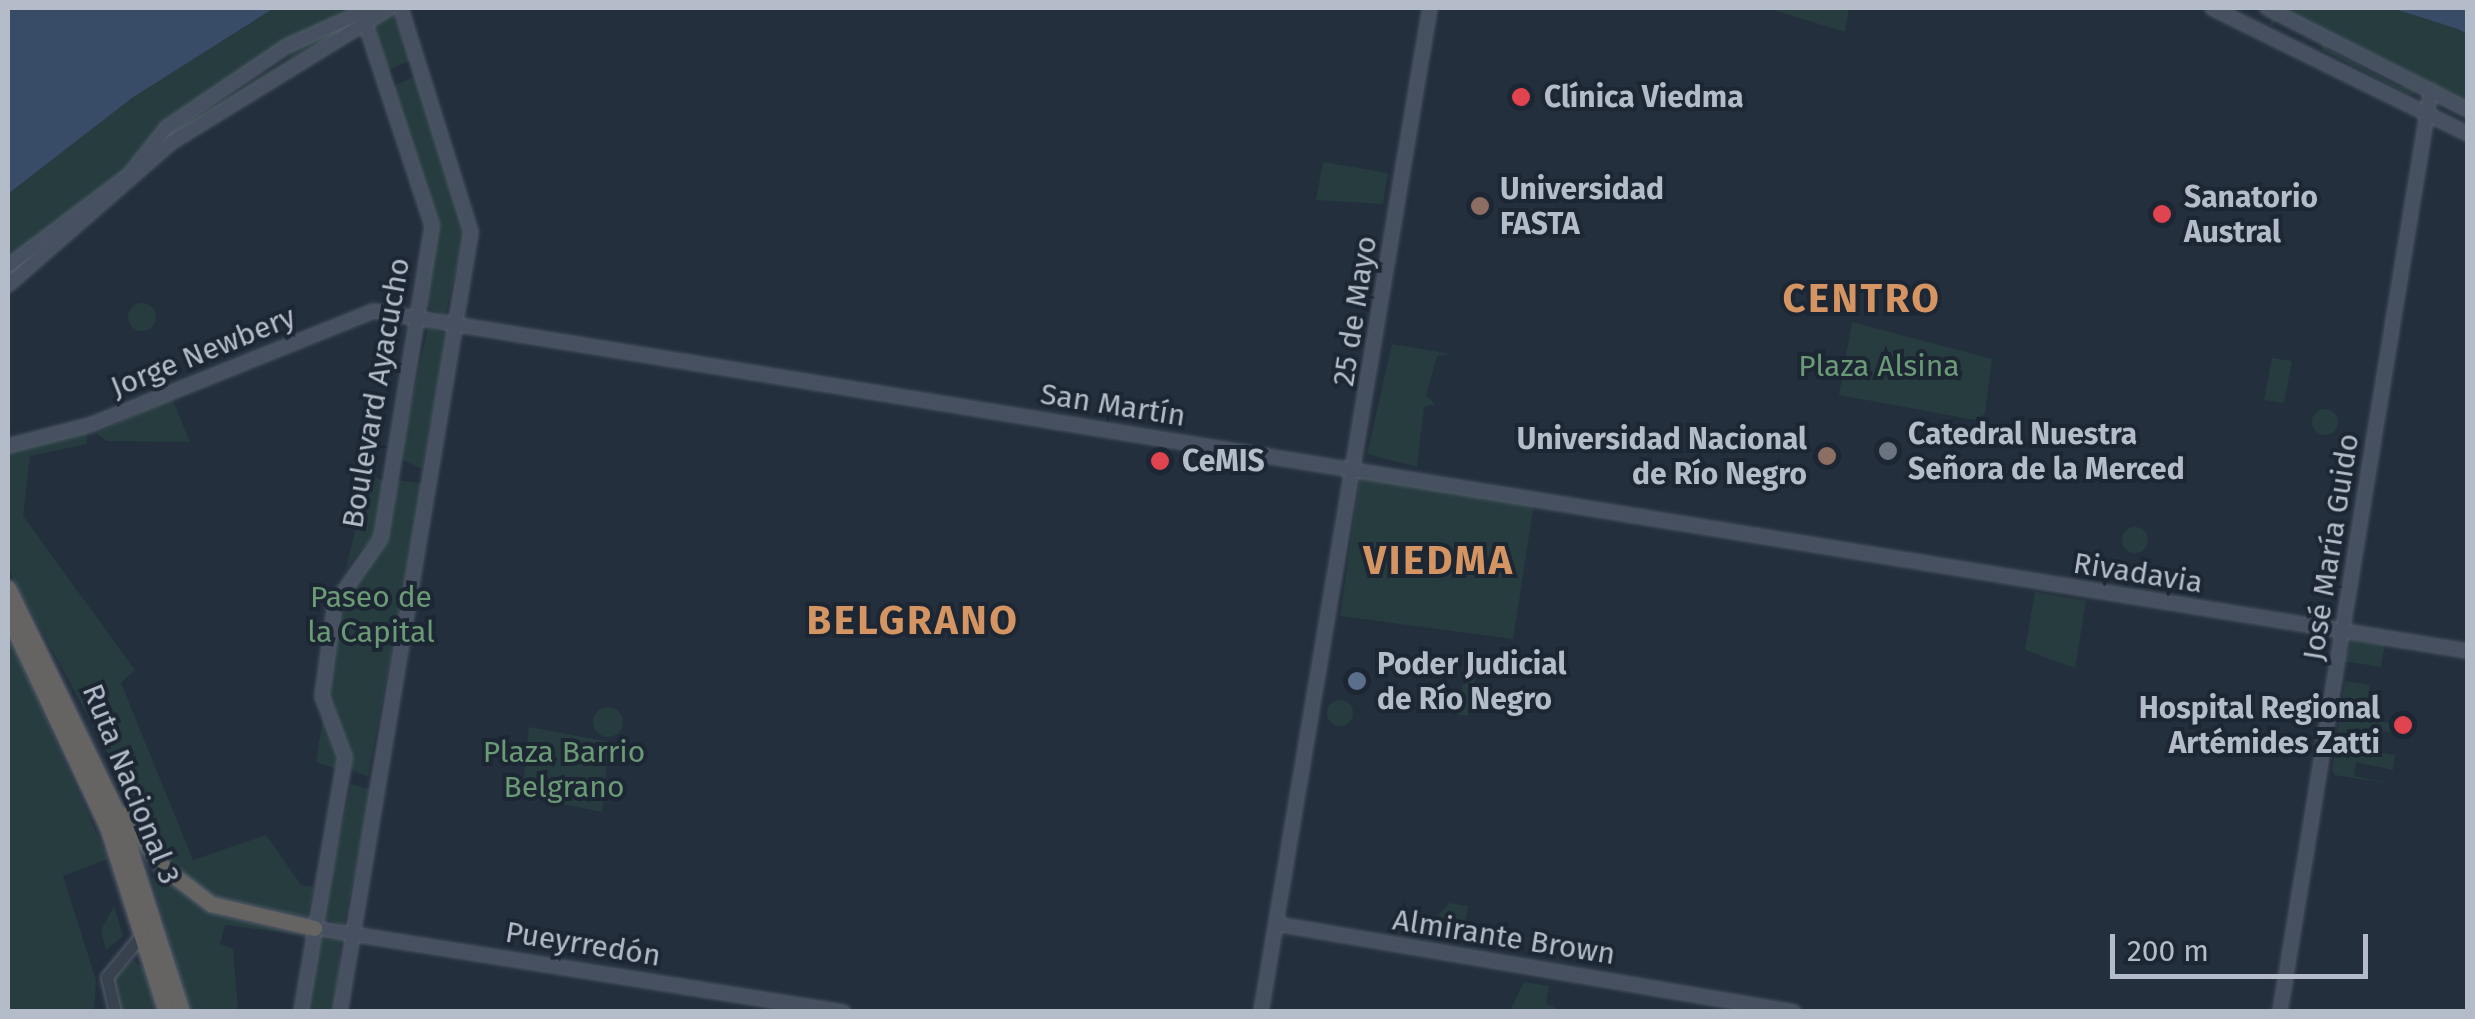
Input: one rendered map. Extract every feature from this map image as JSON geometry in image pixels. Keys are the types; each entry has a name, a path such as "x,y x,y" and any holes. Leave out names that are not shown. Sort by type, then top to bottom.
{"highway":[{"name":"Ruta Nacional 3","path":"8,588 106,786 182,1012"},
{"name":"Ruta Nacional 3","path":"8,616 59,711 144,932 166,1012"},
{"path":"106,786 192,892 227,910 314,928"}],"main road":[{"path":"8,266 130,174 167,128 288,46 365,14 390,8"},
{"path":"340,1012 471,232 401,8"},
{"name":"25 de Mayo","path":"1351,467 1422,8"},
{"name":"25 de Mayo","path":"1261,1012 1430,8"},
{"path":"2212,8 2468,134"},
{"path":"2267,8 2468,110"},
{"path":"8,285 172,142 365,14"},
{"name":"Boulevard Ayacucho","path":"301,1012 345,757 322,696 337,589 381,538 432,225 365,14"},
{"name":"José María Guido","path":"2280,1012 2431,90"},
{"name":"Jorge Newbery","path":"8,446 90,425 373,311 417,318"},
{"name":"San Martín","path":"417,318 1801,542"},
{"name":"Rivadavia","path":"1801,542 2468,651"},
{"name":"Almirante Brown","path":"1276,924 1794,1012"},
{"name":"Pueyrredón","path":"314,928 843,1012"}],"street":[{"path":"115,1012 107,977 144,932"}],"green space":[{"path":"274,8 361,8 165,123 127,171 8,259 8,194 132,98"},
{"path":"1767,8 1849,8 1845,32"},
{"path":"2275,8 2424,8 2467,34 2467,106"},
{"path":"393,12 412,60 388,70 372,28"},
{"path":"2272,15 2327,39 2328,49 2400,87 2413,83 2417,92 2409,95 2322,50 2321,39 2279,20 2270,26"},
{"path":"344,27 178,134 171,133 291,57 290,49"},
{"path":"417,76 466,229 445,316 425,306 437,220 391,87"},
{"path":"1323,162 1388,173 1383,204 1316,200"},
{"path":"142,303 152,307 156,317 152,327 142,331 132,327 128,317 132,307"},
{"name":"Plaza Alsina","path":"1852,322 1992,359 1985,414 1975,420 1839,395"},
{"path":"428,327 448,335 422,469 399,458"},
{"path":"1392,344 1450,354 1437,356 1426,395 1435,404 1424,407 1417,467 1367,454"},
{"path":"2272,358 2292,361 2284,403 2264,400"},
{"path":"172,398 190,442 107,441 96,433"},
{"path":"2325,409 2334,413 2338,422 2334,431 2325,435 2316,431 2312,422 2316,413"},
{"path":"87,432 87,444 30,456 23,516 135,670 121,683 193,860 266,835 301,885 314,887 307,917 212,897 166,860 8,569 8,450"},
{"name":"Paseo de la Capital","path":"369,473 384,482 376,533 346,568"},
{"path":"1360,477 1534,504 1513,639 1340,616"},
{"name":"Paseo de la Capital","path":"398,480 423,484 368,777 350,769 327,692 342,596 386,539"},
{"path":"2135,527 2145,530 2145,550 2135,553 2125,550 2122,540 2125,530"},
{"path":"2035,592 2086,601 2075,668 2025,650"},
{"path":"8,634 108,859 63,876 96,980 94,1011 8,1011"},
{"path":"2352,640 2385,644 2381,667 2344,661"},
{"path":"1468,658 1479,659 1468,716 1457,714"},
{"path":"2345,681 2370,685 2365,719 2403,725 2401,734 2363,728 2360,749 2395,755 2393,770 2356,762 2354,776 2391,784 2335,775 2332,770"},
{"path":"1340,700 1350,703 1350,723 1340,726 1330,723 1327,713 1330,703"},
{"path":"608,707 619,711 623,722 619,733 608,737 597,733 593,722 597,711"},
{"name":"Paseo de la Capital","path":"323,718 339,756 336,769 316,762"},
{"name":"Plaza Barrio Belgrano","path":"529,727 609,742 602,812 522,796"},
{"path":"351,784 372,790 344,925 322,918"},
{"path":"161,872 225,916 303,935 225,925 220,944 233,949 238,1011 190,1011 152,880"},
{"path":"1449,903 1468,906 1462,942 1435,919"},
{"path":"114,906 123,936 106,950 101,930"},
{"path":"341,939 336,1011 306,1012 318,940"},
{"path":"133,960 148,972 158,1011 120,1011 113,979"},
{"path":"1524,982 1549,986 1546,1003 1561,1011 1510,1011"}],"water":[{"path":"8,8 274,8 132,98 8,194"},
{"path":"2392,8 2467,8 2467,34 2458,29"}],"place":[{"name":"Clínica Viedma","path":"1521,97"},
{"name":"Universidad FASTA","path":"1480,206"},
{"name":"Sanatorio Austral","path":"2162,214"},
{"name":"Catedral Nuestra Señora de la Merced","path":"1888,451"},
{"name":"Universidad Nacional de Río Negro","path":"1827,456"},
{"name":"CeMIS","path":"1160,461"},
{"name":"Poder Judicial de Río Negro","path":"1357,681"},
{"name":"Hospital Regional Artémides Zatti","path":"2403,725"}],"district":[{"name":"CENTRO","path":"1862,299"},
{"name":"VIEDMA","path":"1439,561"},
{"name":"BELGRANO","path":"913,621"}]}
